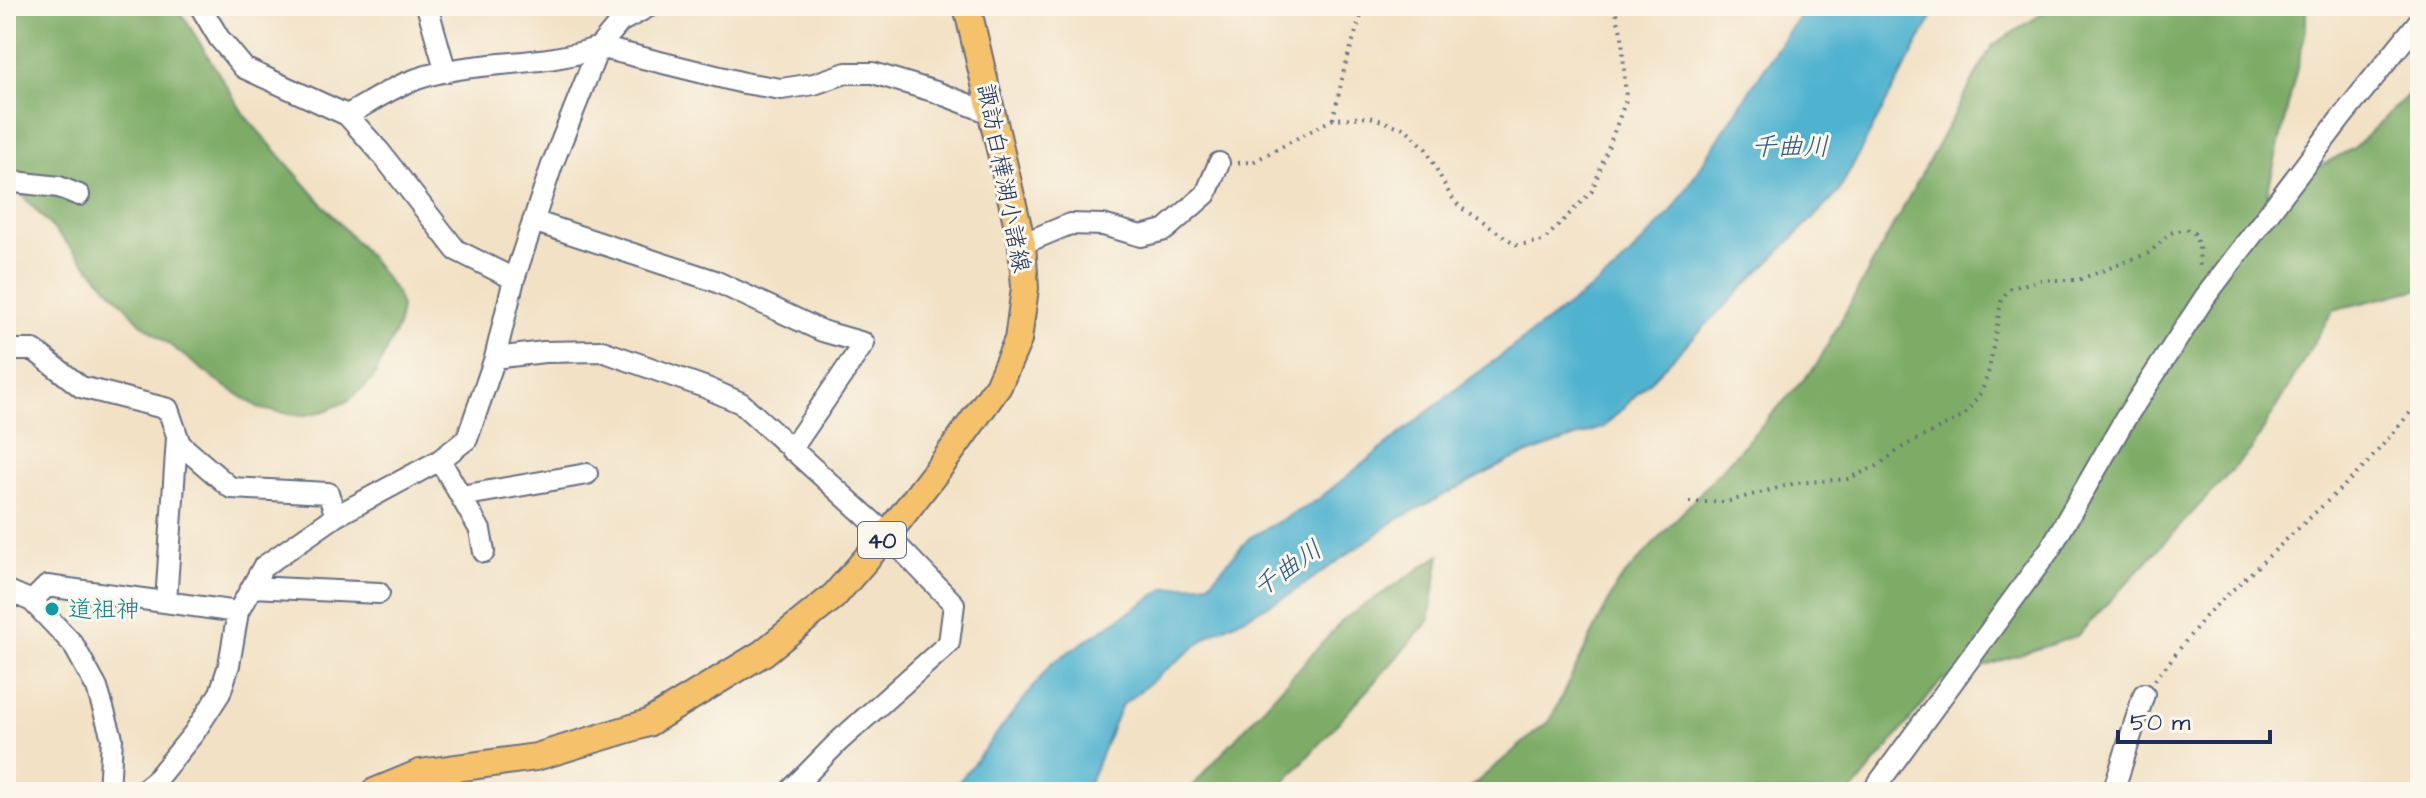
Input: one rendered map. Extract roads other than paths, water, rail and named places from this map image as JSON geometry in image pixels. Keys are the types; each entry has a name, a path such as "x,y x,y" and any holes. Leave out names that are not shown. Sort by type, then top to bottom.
{"main road":[{"name":"諏訪白樺湖小諸線","path":"374,792 420,773 536,757 648,723 763,653 834,596 887,535 998,386 1018,340 1025,288 1022,244 967,6"}],"street":[{"path":"200,6 219,38 244,68 347,115 456,250 514,279"},
{"path":"427,6 446,72"},
{"path":"141,792 155,781 194,733 220,693 229,665 238,612 263,567 336,516 440,460 467,439 495,358 514,279 533,221 599,47 618,14 650,6"},
{"path":"1872,792 2050,549 2125,419 2205,297 2420,20"},
{"path":"347,115 407,82 446,72 577,55 599,47 744,83 781,89 814,84 846,73 873,73 993,114"},
{"path":"1022,244 1070,224 1103,225 1141,236 1165,230 1206,194 1219,163"},
{"path":"6,181 59,187 79,195"},
{"path":"533,221 715,281 822,331 864,343 791,450"},
{"path":"6,350 34,350 81,387 168,409 180,444 231,488 328,493 336,516"},
{"path":"495,358 544,352 602,351 741,403 887,535 954,604 949,643 838,742 789,792"},
{"path":"166,602 177,438"},
{"path":"440,460 480,530 484,552"},
{"path":"461,496 587,474"},
{"path":"32,601 47,586 238,612"},
{"path":"252,587 379,593"},
{"path":"6,590 32,601 73,644 97,688 112,738 109,792"},
{"path":"2113,792 2144,694"}],"water":[{"name":"千曲川","path":"1808,6 1938,6 1838,193 1604,427 1511,460 1398,519 1289,595 1211,634 1121,706 1086,792 951,792 1052,663 1166,588 1209,583 1249,538 1316,501 1459,387 1616,270 1672,211 1785,36"}],"place":[{"name":"道祖神","path":"52,609"}]}
